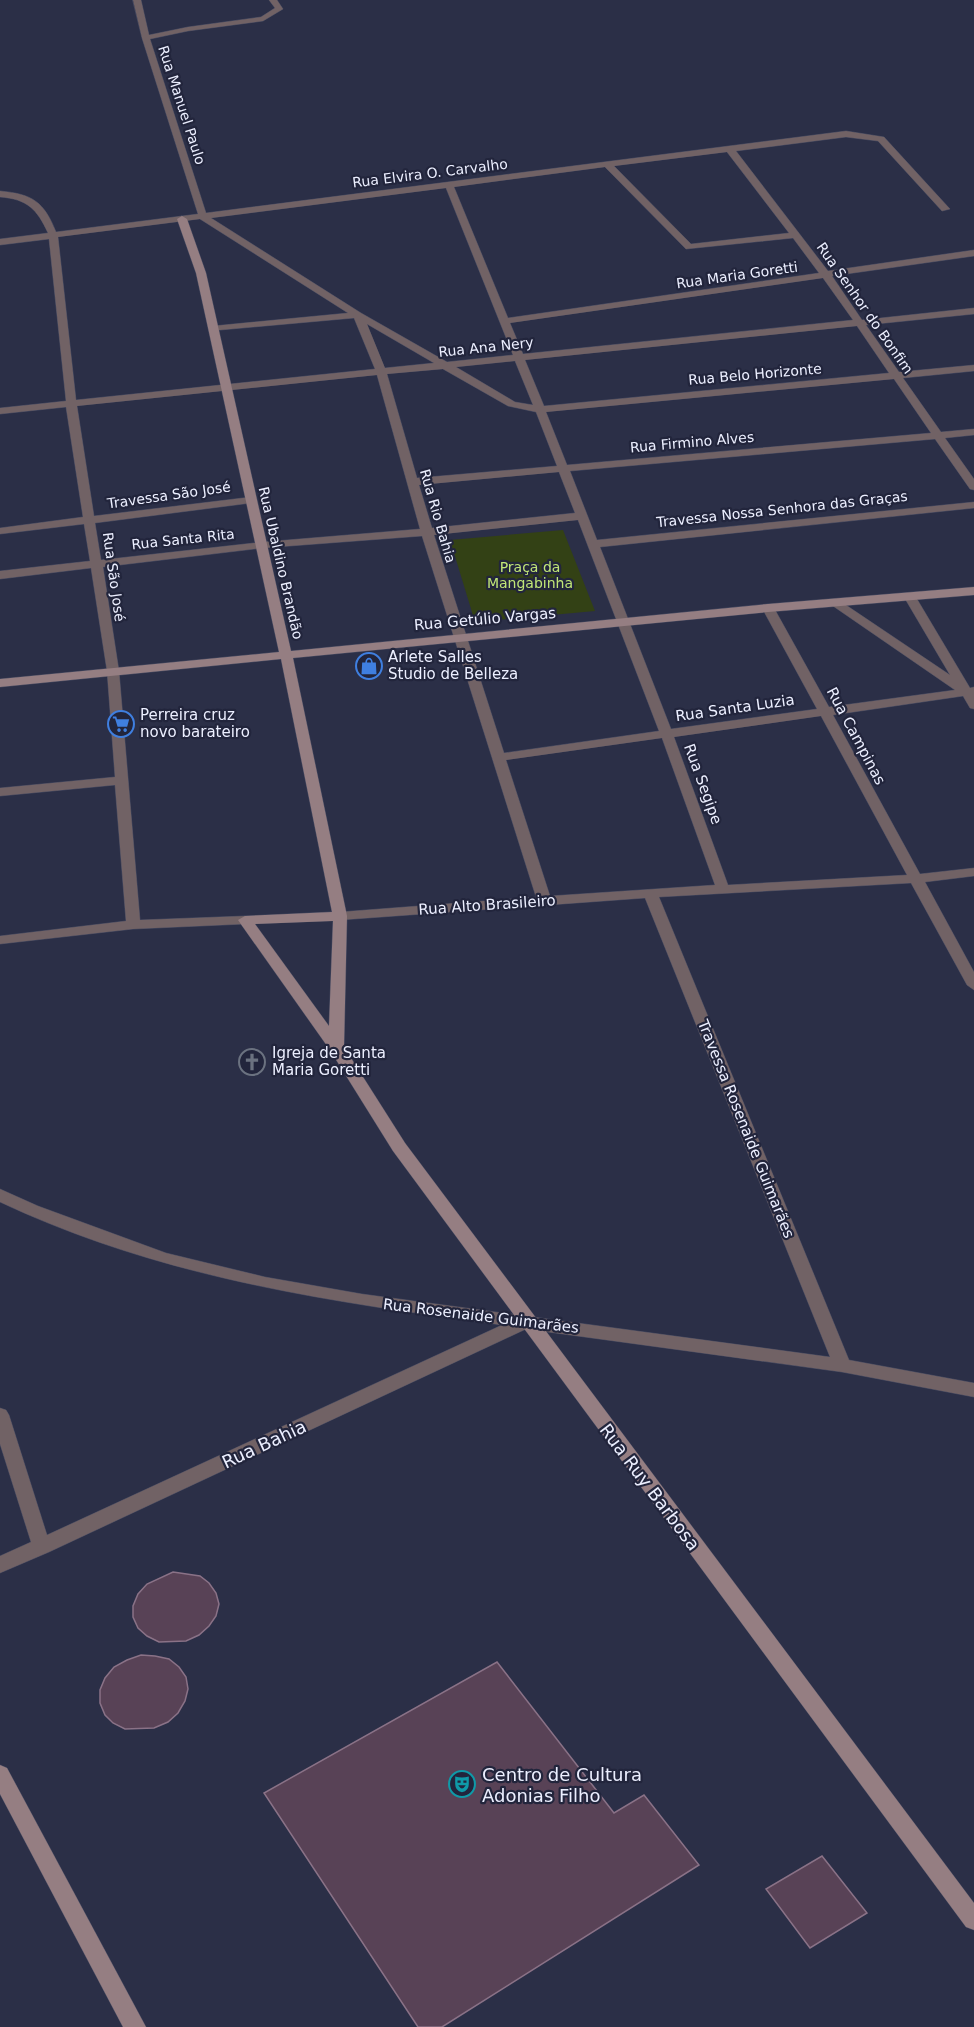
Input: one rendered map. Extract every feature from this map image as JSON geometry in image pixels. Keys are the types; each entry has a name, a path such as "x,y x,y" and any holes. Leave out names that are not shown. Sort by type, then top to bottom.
{"street":[{"name":"Rua Manuel Paulo","path":"137,0 146,38 203,217"},
{"path":"146,38 188,29 263,19 279,9 273,0"},
{"name":"Rua Elvira O. Carvalho","path":"0,242 846,134 880,139 945,209"},
{"name":"Rua Senhor do Bonfim","path":"729,148 861,323 974,487"},
{"path":"607,164 689,247 796,235"},
{"name":"Rua Segipe","path":"449,184 625,623 668,734 723,889"},
{"name":"Rua São José","path":"0,195 17,196 39,205 53,235 71,403 113,671 133,925"},
{"path":"203,217 358,315"},
{"name":"Rua Ubaldino Brandão","path":"182,219 201,273 286,655 340,916"},
{"name":"Rua Maria Goretti","path":"504,321 974,253"},
{"name":"Rua Ana Nery","path":"0,411 974,311"},
{"path":"213,329 358,315"},
{"name":"Rua Belo Horizonte","path":"358,315 512,404 539,410 974,368"},
{"name":"Rua Rio Bahia","path":"358,315 381,371 427,532 544,900"},
{"name":"Rua Firmino Alves","path":"413,482 974,432"},
{"name":"Travessa São José","path":"0,531 251,500"},
{"name":"Travessa Nossa Senhora das Graças","path":"593,544 974,505"},
{"name":"Rua Santa Rita","path":"0,575 262,545 427,532 582,516"},
{"name":"Rua Getúlio Vargas","path":"0,683 768,608 974,591"},
{"path":"910,597 972,694 974,705"},
{"path":"837,603 972,694"},
{"name":"Rua Campinas","path":"768,608 974,985"},
{"name":"Rua Santa Luzia","path":"500,758 825,712 972,694"},
{"path":"0,792 122,780"},
{"name":"Rua Alto Brasileiro","path":"0,940 133,925 340,916 650,893 915,879 974,872"},
{"name":"Travessa Rosenaide Guimarães","path":"650,893 842,1365"},
{"path":"336,1047 340,916"},
{"name":"Rua Ruy Barbosa","path":"245,920 336,1047 399,1147 526,1321 974,1920"},
{"name":"Rua Rosenaide Guimarães","path":"0,1196 32,1210 174,1261 265,1283 362,1300 842,1365 974,1390"},
{"name":"Rua Bahia","path":"0,1565 526,1321"},
{"path":"0,1416 42,1547"},
{"path":"0,1774 135,2027"}],"green space":[{"name":"Praça da Mangabinha","path":"563,530 595,611 475,622 450,540"}],"building":[{"path":"173,1572 200,1576 216,1593 219,1604 216,1616 199,1635 186,1641 159,1642 138,1628 133,1617 133,1606 138,1594 147,1584"},
{"path":"141,1655 169,1659 186,1677 188,1689 185,1701 178,1713 168,1722 154,1728 125,1729 113,1723 105,1715 100,1703 100,1690 105,1678 114,1667"},
{"path":"497,1662 614,1813 644,1795 699,1865 442,2027 418,2027 264,1793"},
{"path":"822,1856 867,1913 810,1948 766,1889"}],"place":[{"name":"Arlete Salles Studio de Belleza","path":"369,666"},
{"name":"Perreira cruz novo barateiro","path":"121,724"},
{"name":"Igreja de Santa Maria Goretti","path":"252,1062"},
{"name":"Centro de Cultura Adonias Filho","path":"462,1784"}]}
